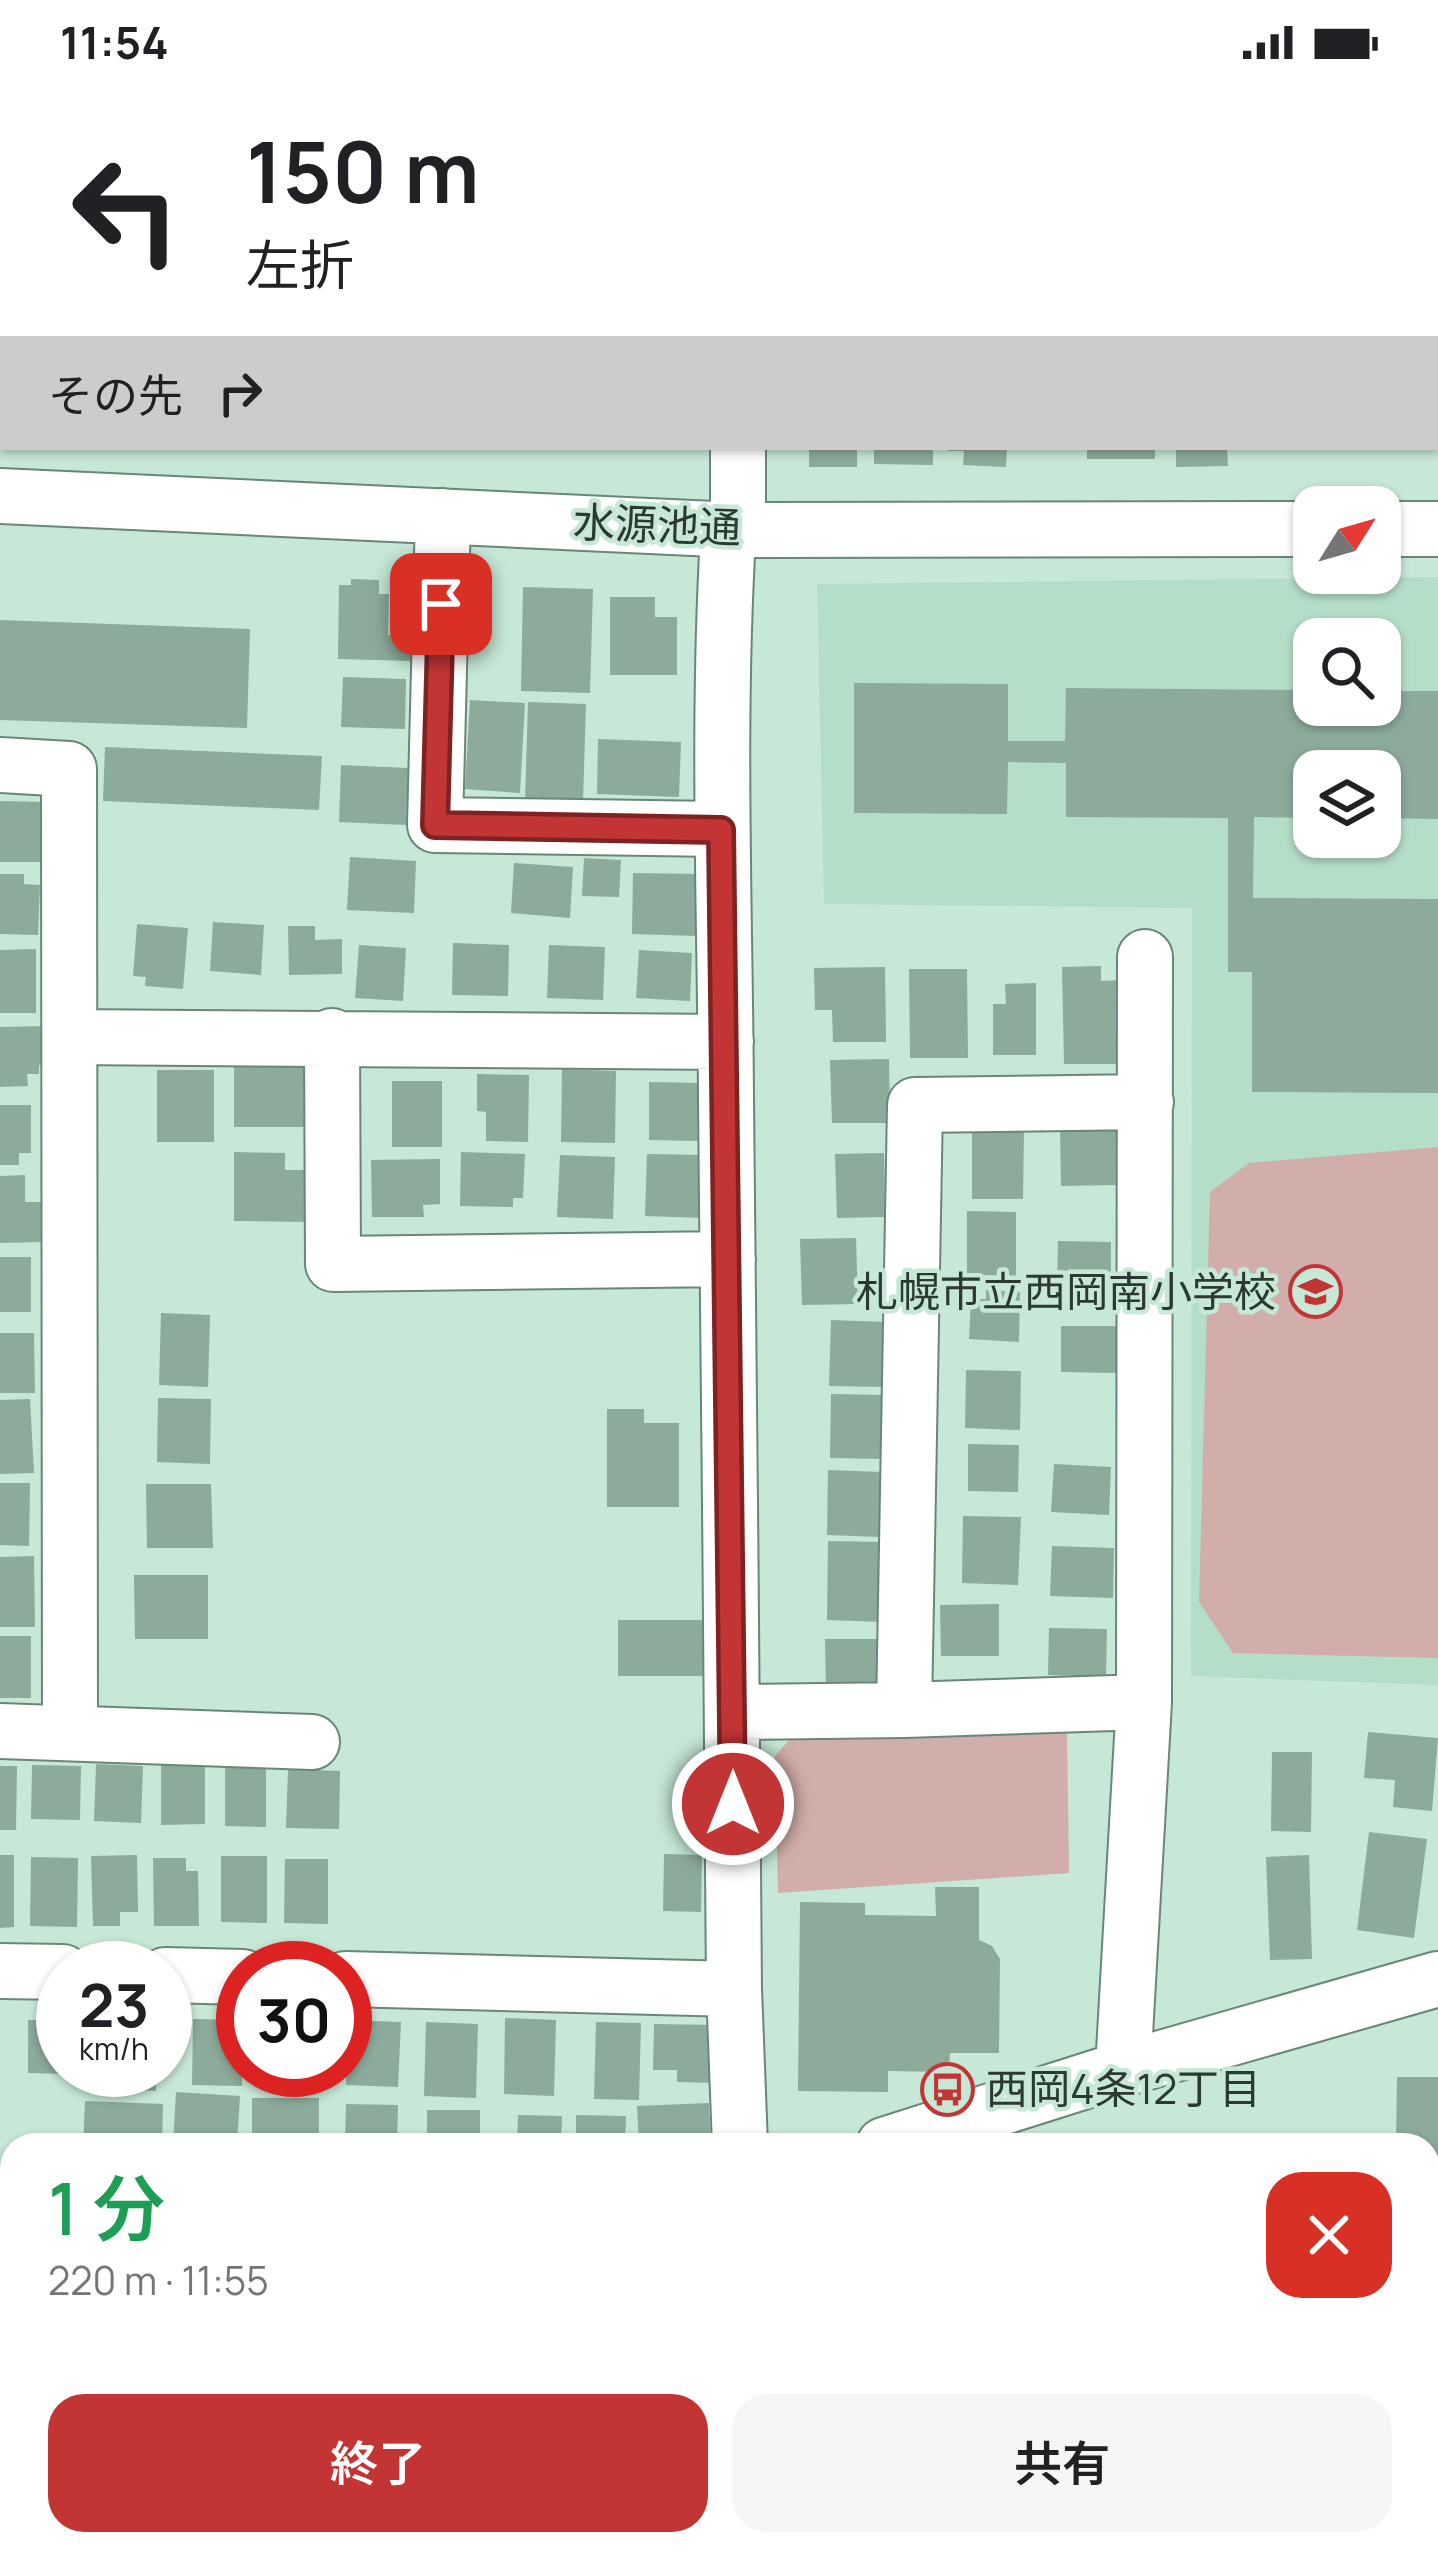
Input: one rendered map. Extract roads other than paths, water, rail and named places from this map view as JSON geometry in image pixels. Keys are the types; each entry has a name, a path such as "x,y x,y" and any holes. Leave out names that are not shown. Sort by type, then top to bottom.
{"street":[{"path":"738,450 736,530 728,537 724,613 721,830 740,2133"},
{"name":"水源池通","path":"3,480 443,516 736,530 1293,529"},
{"path":"443,516 435,825 721,830"},
{"path":"1401,529 1438,529"},
{"path":"0,765 69,769 70,1732"},
{"path":"1124,2069 1144,1702 1145,957"},
{"path":"332,1036 334,1264 728,1259"},
{"path":"70,1037 726,1042"},
{"path":"904,1710 915,1105 1146,1102"},
{"path":"732,1712 1144,1702"},
{"path":"0,1731 312,1742"},
{"path":"0,1971 36,1972"},
{"path":"922,2133 1438,1979"},
{"path":"372,1980 734,1989"}],"place":[{"name":"札幌市立西岡南小学校","path":"1315,1292"},
{"name":"西岡4条12丁目","path":"947,2089"}]}
